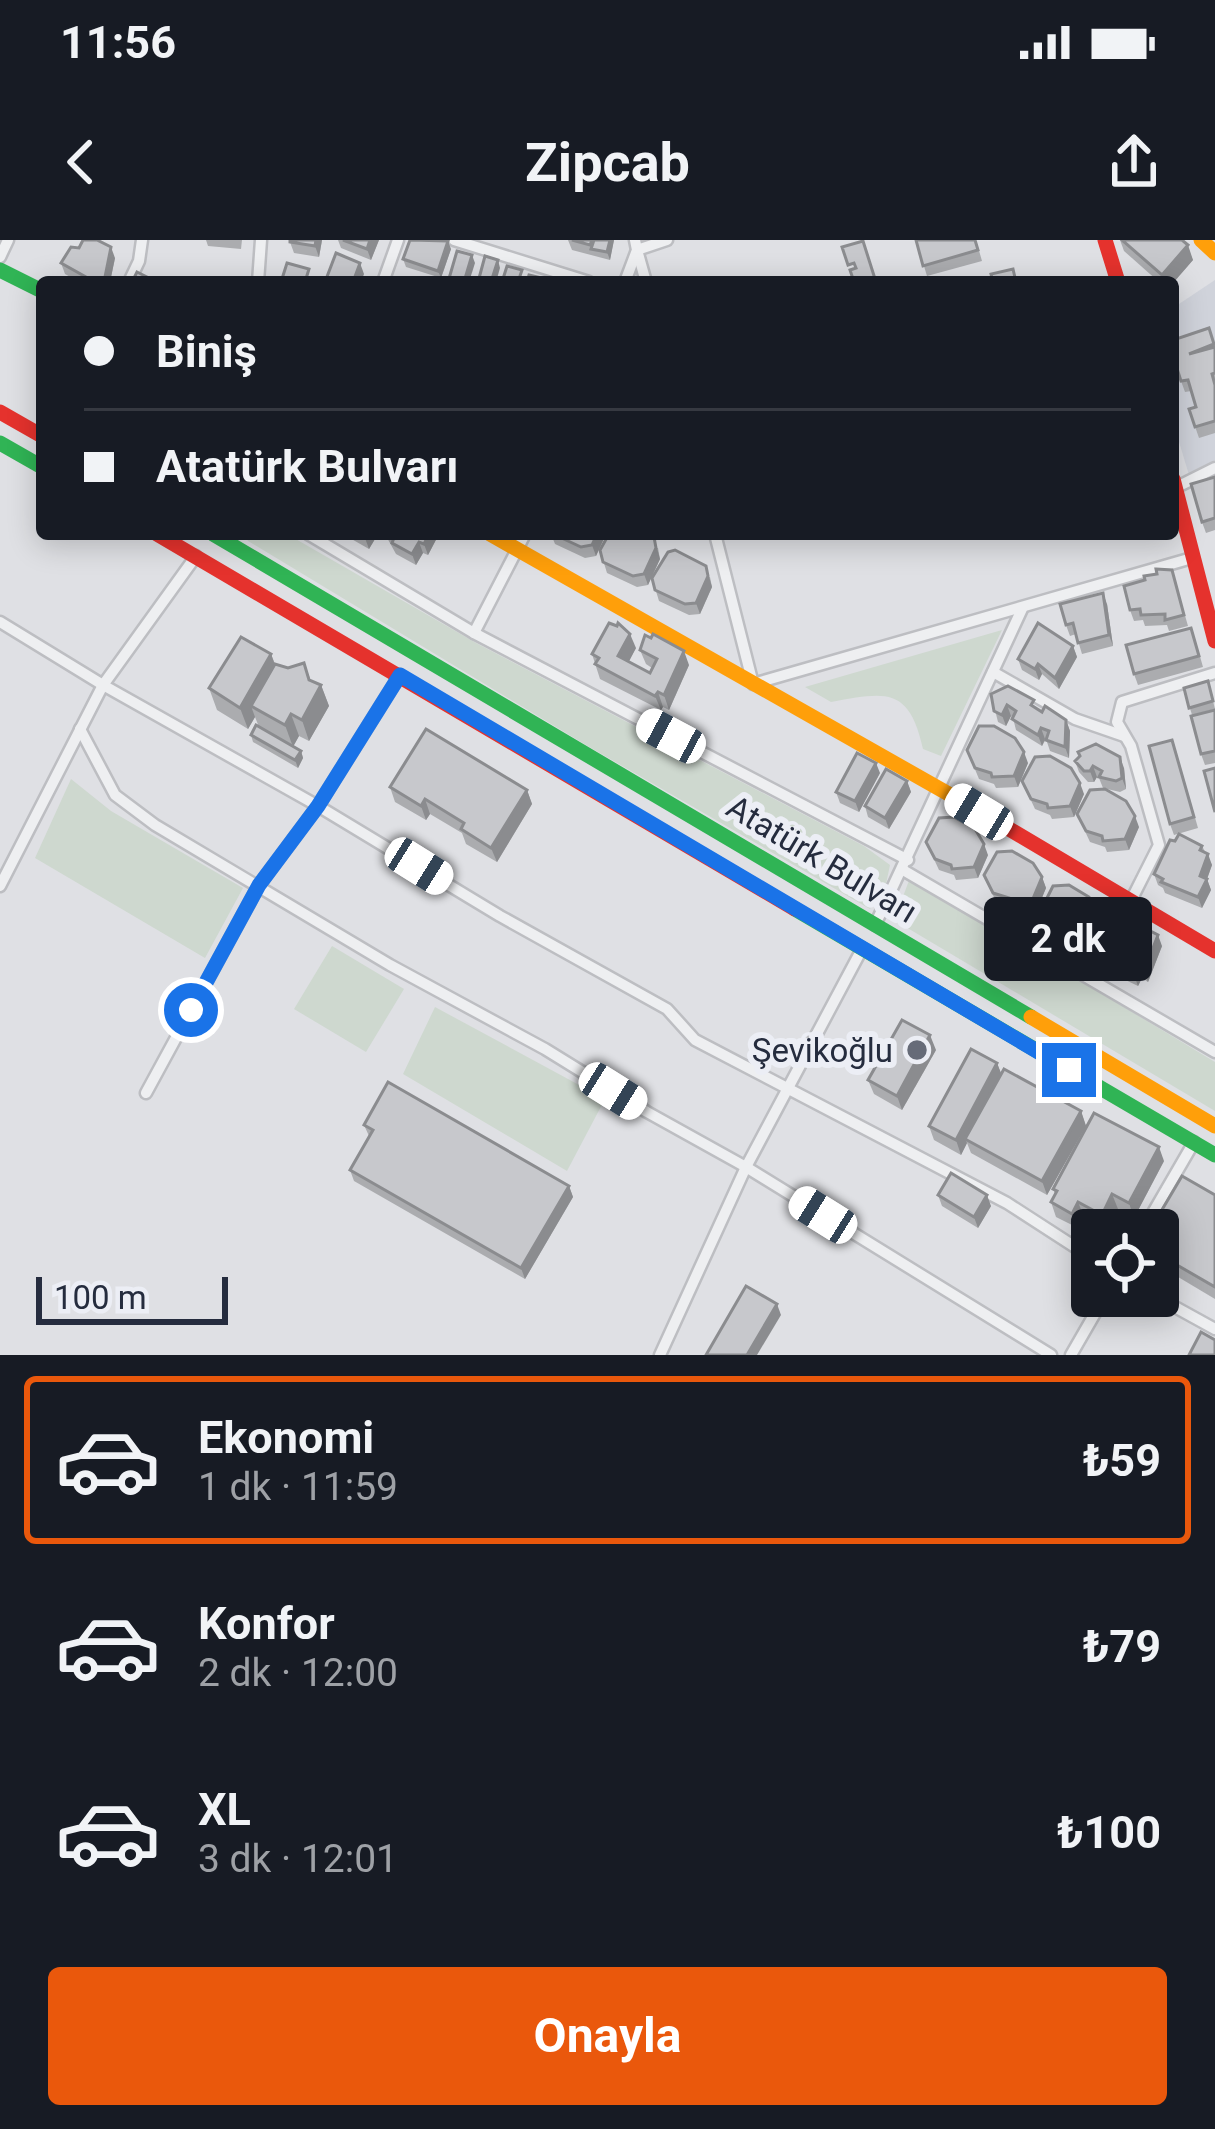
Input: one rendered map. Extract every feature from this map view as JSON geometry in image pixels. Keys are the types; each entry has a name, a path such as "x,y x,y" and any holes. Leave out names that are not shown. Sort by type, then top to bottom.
{"main road":[{"path":"1105,240 1116,276"},
{"path":"1201,240 1215,253"},
{"path":"0,270 36,288"},
{"path":"0,412 36,433"},
{"path":"0,443 36,464"},
{"path":"1179,505 1215,640"},
{"name":"Atatürk Bulvarı","path":"168,540 1215,1155"},
{"path":"196,556 208,540"},
{"name":"Atatürk Bulvarı","path":"223,540 1215,1126"},
{"path":"521,541 753,684 1215,951"},
{"path":"862,949 875,926"}],"street":[{"path":"0,257 8,240"},
{"path":"132,276 142,240"},
{"path":"258,276 261,240"},
{"path":"385,276 398,240"},
{"path":"454,240 570,276"},
{"path":"636,245 667,240"},
{"path":"628,276 636,245"},
{"path":"636,245 644,276"},
{"path":"1179,482 1215,468"},
{"path":"318,540 474,633 905,865 1215,1052"},
{"path":"717,540 753,684 1192,558"},
{"path":"474,633 521,541"},
{"path":"0,886 103,685 196,556"},
{"path":"875,926 1022,609"},
{"path":"0,622 667,1009 695,1040 1006,1203 1071,1245"},
{"path":"993,672 1075,718 1126,737"},
{"path":"1092,978 1159,845 1126,737 1117,722 1122,702 1215,673"},
{"path":"146,1093 259,885 318,806 400,675"},
{"path":"80,729 115,795 155,825 746,1167 1052,1355"},
{"path":"660,1355 746,1167 862,949"},
{"path":"1155,1209 1193,1142"},
{"path":"1179,1310 1215,1329"},
{"path":"1071,1355 1093,1317"}],"shaded area":[{"path":"1215,280 1215,460 1189,475 1179,442 1179,304"},
{"path":"297,540 478,644 864,846 890,865 886,884 870,909 248,541"},
{"path":"1002,630 941,756 923,749 910,714 892,698 867,696 831,702 805,687"},
{"path":"71,779 111,811 243,888 205,958 35,858"},
{"path":"910,878 1215,1062 1215,1111 894,920"},
{"path":"332,946 404,989 366,1052 294,1009"},
{"path":"435,1007 605,1099 567,1171 403,1074"}],"building":[{"path":"83,240 111,247 105,276 84,276 61,263 71,247 79,248"},
{"path":"290,240 316,240 315,246"},
{"path":"343,240 370,240 367,249"},
{"path":"410,240 448,241 438,271 403,259"},
{"path":"594,240 610,240 607,252 591,249"},
{"path":"916,240 975,240 978,250 923,266"},
{"path":"1122,240 1182,240 1188,245 1162,275"},
{"path":"863,241 874,276 852,276 850,270 856,268 854,263 848,265 842,247"},
{"path":"457,251 472,255 466,276 450,276"},
{"path":"336,253 360,263 355,276 327,276"},
{"path":"485,256 498,260 493,276 480,276"},
{"path":"287,263 309,269 307,276 283,276"},
{"path":"507,266 522,270 520,276 504,276"},
{"path":"1013,269 1015,276 992,276"},
{"path":"1209,328 1214,344 1189,354 1215,347 1215,421 1195,427 1189,409 1196,407 1188,380 1181,381 1179,375 1179,338"},
{"path":"1215,477 1215,518 1202,522 1191,484"},
{"path":"393,540 426,540 412,554"},
{"path":"566,540 594,540 581,547"},
{"path":"606,540 655,540 656,548 644,574 633,576 603,562 600,550"},
{"path":"675,550 706,566 708,576 696,603 685,604 655,590 652,578 668,552"},
{"path":"1156,569 1172,570 1184,615 1165,620 1165,614 1141,615 1140,609 1130,610 1124,586 1157,574"},
{"path":"1103,593 1109,635 1078,643 1073,623 1066,625 1060,604"},
{"path":"609,623 618,623 630,634 618,656 650,673 657,659 640,650 645,635 651,638 653,634 684,651 664,695 658,692 655,696 595,664 599,658 592,654"},
{"path":"1038,623 1073,646 1055,678 1038,664 1035,669 1018,659"},
{"path":"1191,628 1199,656 1134,674 1126,645"},
{"path":"241,637 271,654 240,708 209,688"},
{"path":"304,663 309,680 321,685 302,720 291,714 285,725 251,706 275,664 288,668"},
{"path":"1208,681 1213,701 1189,708 1184,688"},
{"path":"1008,686 1034,700 1031,705 1042,712 1045,706 1066,720 1065,747 1046,740 1049,731 1041,728 1038,735 1012,719 1016,711 1007,705 1002,715 994,711 991,694"},
{"path":"1215,710 1215,751 1201,754 1191,716"},
{"path":"256,725 301,751 295,760 251,735"},
{"path":"979,726 994,726 1015,738 1024,752 1014,776 992,777 975,768 967,750"},
{"path":"426,729 527,790 491,848 461,829 464,823 425,799 421,806 390,787"},
{"path":"1172,740 1194,817 1170,824 1149,746"},
{"path":"1096,744 1120,757 1122,778 1099,777 1102,771 1093,766 1084,771 1075,761 1078,752"},
{"path":"857,753 876,763 855,801 836,792"},
{"path":"1050,756 1071,768 1080,783 1070,806 1048,808 1031,799 1022,781 1035,757"},
{"path":"1215,768 1215,812 1204,771"},
{"path":"886,769 907,781 885,818 865,806"},
{"path":"1105,789 1126,801 1135,816 1125,839 1103,841 1102,836 1086,831 1077,814 1090,790"},
{"path":"954,817 975,829 984,844 974,867 952,869 935,859 926,842 939,818"},
{"path":"1179,834 1208,854 1200,876 1207,879 1198,897 1161,882 1154,874 1170,840 1175,841"},
{"path":"1012,851 1033,863 1042,877 1032,901 1010,902 993,893 984,875 997,852"},
{"path":"1069,885 1089,897 1098,912 1088,935 1066,937 1049,927 1041,910 1053,886"},
{"path":"1133,922 1158,935 1144,971 1138,967 1134,975 1109,963 1123,925 1130,928"},
{"path":"902,1020 930,1035 897,1096 868,1080"},
{"path":"971,1049 997,1063 956,1140 929,1126"},
{"path":"1004,1069 1081,1111 1042,1181 965,1139"},
{"path":"388,1082 569,1186 521,1268 350,1170 373,1130 364,1125"},
{"path":"1094,1113 1159,1147 1129,1203 1112,1194 1105,1209 1078,1202 1071,1213 1051,1202 1057,1191 1053,1189"},
{"path":"951,1173 987,1195 974,1217 938,1195"},
{"path":"1182,1176 1215,1195 1215,1287 1179,1266 1179,1209 1162,1209"},
{"path":"746,1286 777,1304 747,1355 706,1355"},
{"path":"1201,1332 1215,1340 1215,1355 1189,1355"}],"traffic: fast":[{"path":"0,270 36,288"},
{"path":"0,443 36,464"},
{"path":"223,540 1031,1017"},
{"path":"795,909 1215,1155"}],"traffic: slow":[{"path":"1201,240 1215,253"},
{"path":"501,540 984,814"},
{"path":"1031,1017 1215,1126"}],"traffic: jam":[{"path":"1105,240 1116,276"},
{"path":"0,412 36,433"},
{"path":"1179,502 1215,641"},
{"path":"167,540 795,909"},
{"path":"984,814 1215,951"}],"place":[{"name":"Şevikoğlu","path":"917,1050"}],"route":[{"path":"191,1010 259,885 318,806 400,675 1069,1070"}]}
